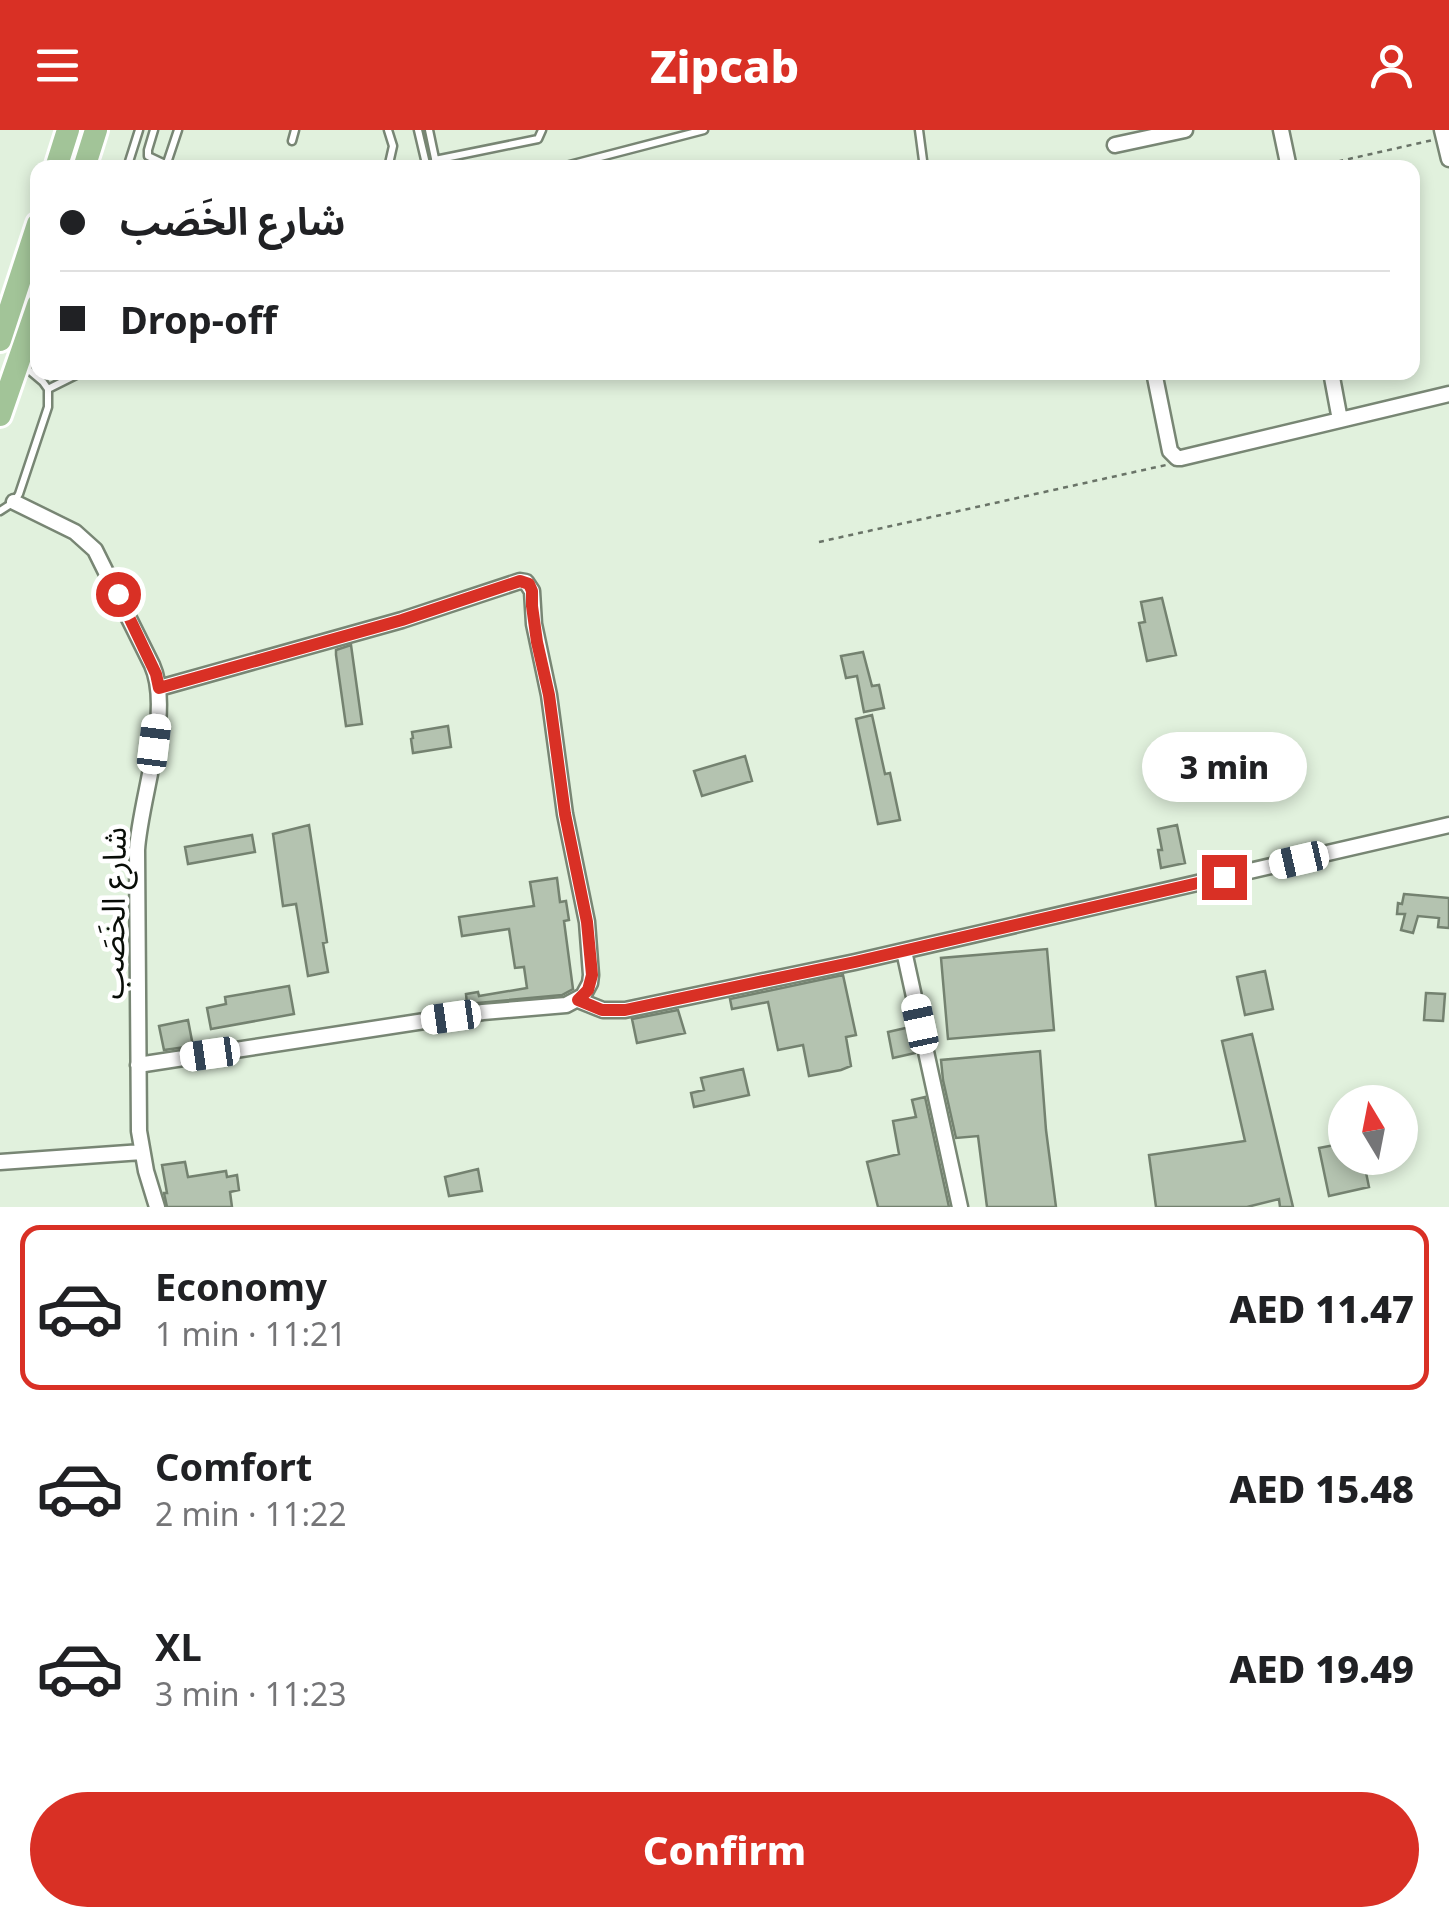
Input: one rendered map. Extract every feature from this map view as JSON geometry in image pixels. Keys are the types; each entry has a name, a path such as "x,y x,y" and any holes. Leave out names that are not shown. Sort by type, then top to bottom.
{"highway":[{"path":"59,160 68,130"},
{"path":"90,160 96,130"},
{"path":"0,340 11,288 30,243"},
{"path":"0,415 30,328"}],"street":[{"path":"1116,144 1185,130"},
{"path":"1281,130 1287,160"},
{"path":"1443,134 1449,159"},
{"path":"1156,380 1170,451 1181,458 1449,394"},
{"path":"1332,380 1340,420"},
{"name":"شارع الخَصَب","path":"14,502 75,532 95,550 152,664 159,688 150,780 137,850 139,1131 157,1207"},
{"path":"138,1065 418,1022 566,1005 588,990 592,975 587,922 565,814 529,584 520,581 402,620 159,688"},
{"path":"578,1000 602,1010 625,1010 904,951 1449,825"},
{"path":"904,951 960,1207"},
{"path":"0,1162 142,1152"}],"lane":[{"path":"130,160 139,130"},
{"path":"154,130 148,156 155,160"},
{"path":"168,160 178,130"},
{"path":"292,141 295,130"},
{"path":"388,130 393,146 390,160"},
{"path":"418,130 425,160"},
{"path":"428,130 435,160"},
{"path":"452,160 538,139 542,130"},
{"path":"589,160 704,130"},
{"path":"919,130 923,160"},
{"path":"18,362 30,371"},
{"path":"0,511 14,502 22,485 48,407 48,389 41,380"},
{"path":"48,389 66,380"}],"path":[{"path":"1341,160 1443,134"},
{"path":"819,542 1166,465 1181,458"}],"building":[{"path":"1162,598 1176,655 1147,661 1139,623 1145,622 1141,602"},
{"path":"351,645 362,724 346,726 336,650"},
{"path":"863,652 872,686 879,685 884,708 864,712 857,676 846,678 841,656"},
{"path":"872,715 900,820 878,824 856,719"},
{"path":"448,726 451,747 413,753 412,732"},
{"path":"745,756 752,781 702,796 694,771"},
{"path":"309,825 328,972 308,976 296,904 283,906 273,834"},
{"path":"1177,825 1185,863 1161,868 1158,829"},
{"path":"252,835 255,852 188,864 185,847"},
{"path":"557,878 560,902 566,901 569,920 564,921 573,989 562,995 467,1004 466,994 478,992 479,996 527,988 524,967 515,968 509,929 462,936 459,917 534,906 530,882"},
{"path":"1404,894 1449,898 1449,928 1438,927 1439,918 1418,916 1413,933 1401,930 1405,914 1397,914"},
{"path":"1047,949 1054,1030 948,1039 941,958"},
{"path":"1265,971 1273,1009 1245,1015 1237,977"},
{"path":"843,975 856,1035 846,1037 851,1066 841,1070 809,1076 803,1045 778,1050 768,1002 732,1009 730,999"},
{"path":"289,986 294,1014 211,1029 207,1008 226,1004 225,997"},
{"path":"1426,993 1445,994 1443,1021 1424,1020"},
{"path":"678,1010 685,1033 637,1043 632,1019"},
{"path":"188,1020 193,1046 164,1050 159,1026"},
{"path":"910,1027 915,1053 893,1058 888,1032"},
{"path":"1252,1034 1293,1207 1280,1207 1279,1199 1247,1207 1156,1207 1149,1155 1245,1141 1222,1041"},
{"path":"1040,1051 1056,1207 987,1207 978,1136 956,1138 941,1060"},
{"path":"743,1069 749,1095 694,1107 691,1093 704,1090 701,1078"},
{"path":"925,1097 949,1207 878,1207 867,1162 899,1154 893,1121 916,1117 912,1100"},
{"path":"1328,1146 1328,1175 1367,1175 1369,1187 1329,1196 1319,1148"},
{"path":"185,1162 188,1177 226,1171 227,1177 237,1175 239,1190 230,1192 232,1207 167,1207 162,1165"},
{"path":"478,1169 482,1191 449,1196 445,1177"}],"route":[{"path":"118,594 159,688 402,620 520,581 529,584 565,814 587,922 592,975 588,990 578,1000 602,1010 625,1010 855,962 1224,877"}]}
